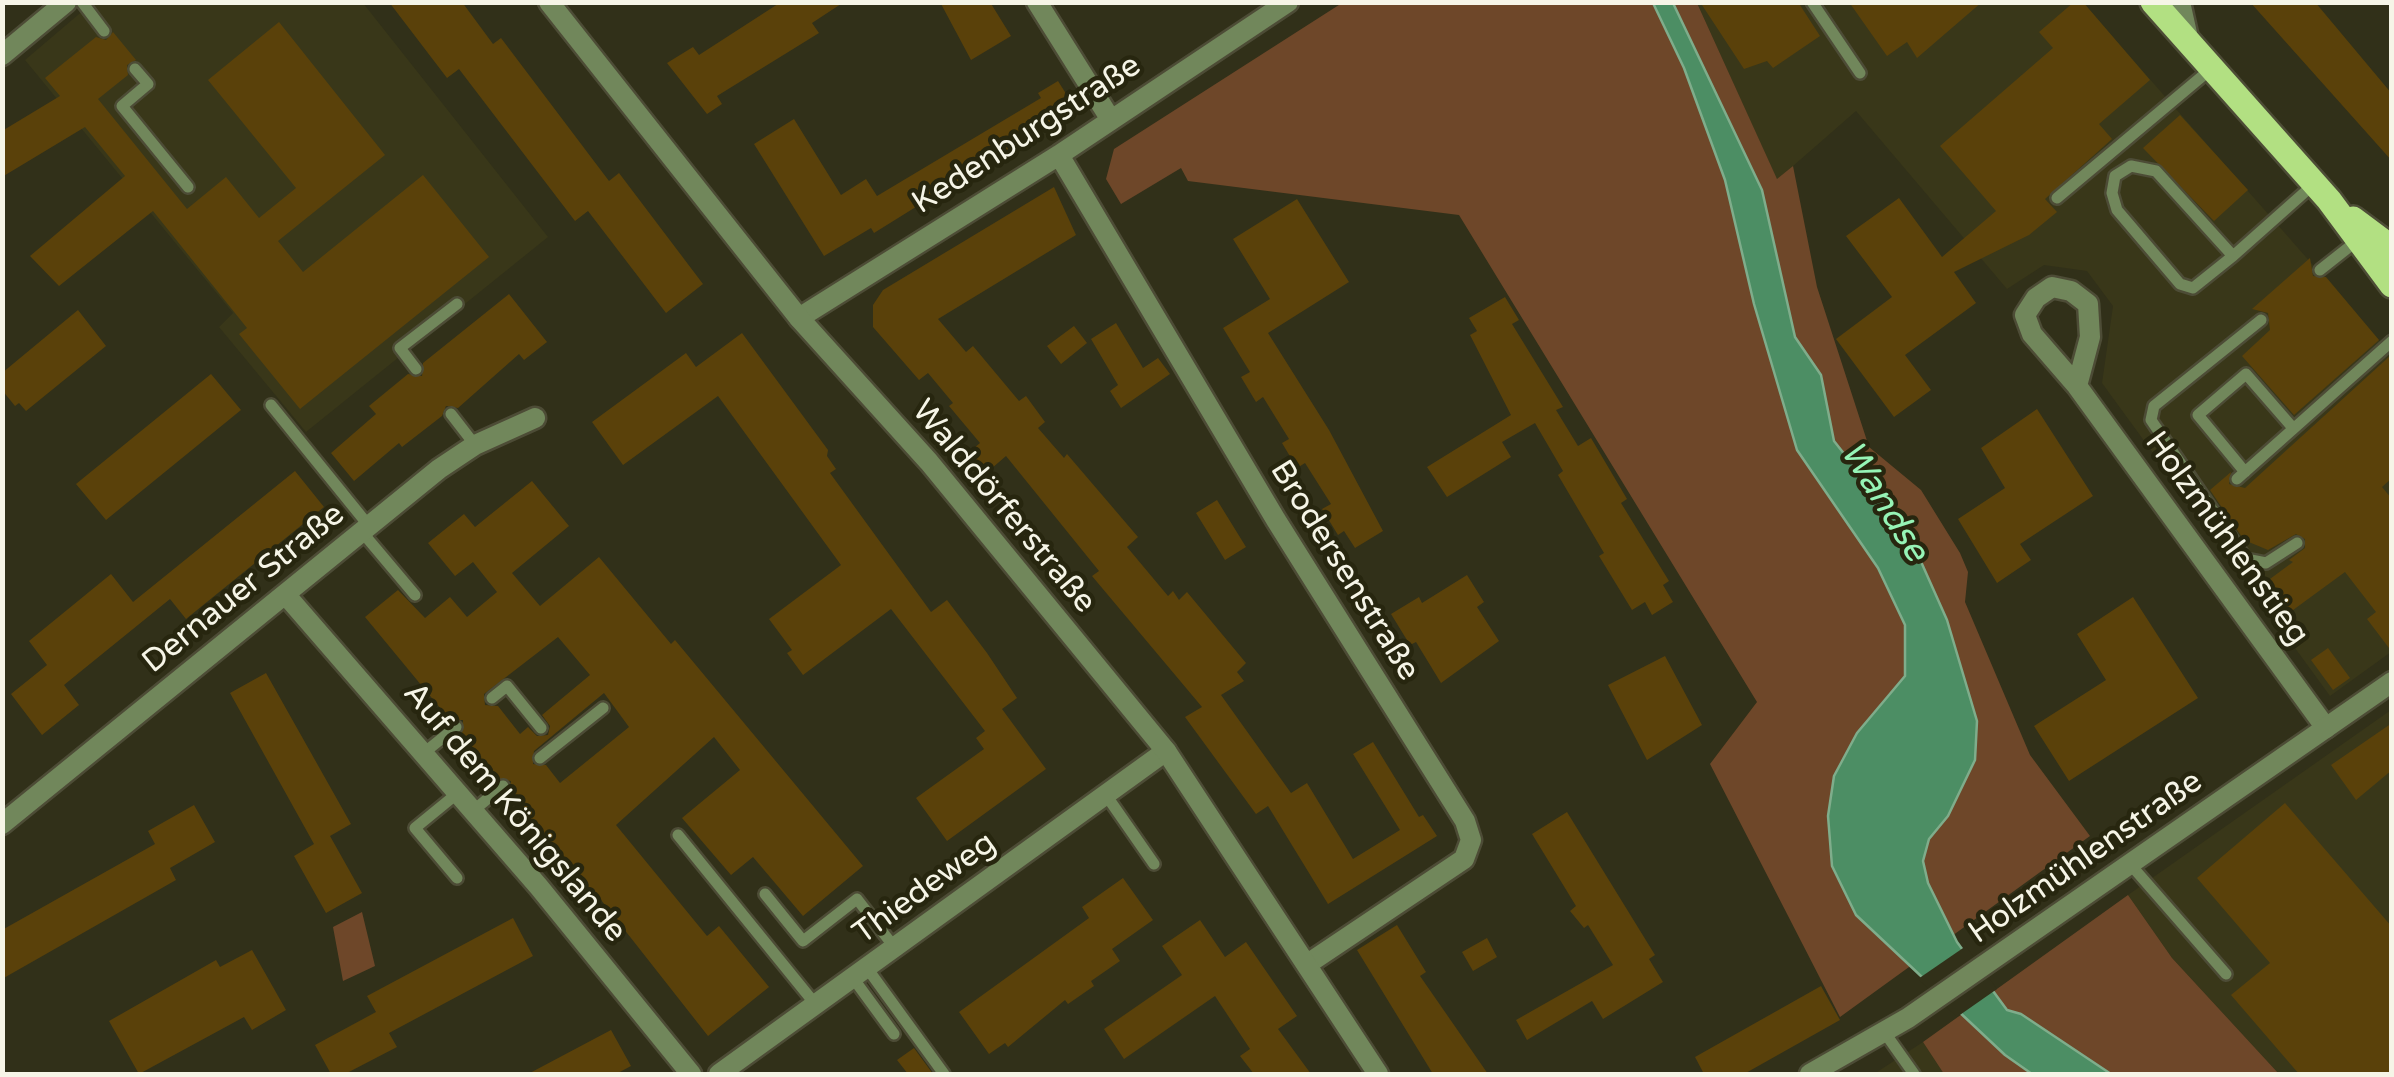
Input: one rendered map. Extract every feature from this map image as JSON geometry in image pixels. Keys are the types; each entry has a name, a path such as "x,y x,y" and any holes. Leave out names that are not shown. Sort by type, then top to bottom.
{"main road":[{"path":"2152,2 2321,192 2392,285"},
{"path":"2321,192 2392,248"}],"street":[{"path":"2,55 66,2"},
{"name":"Walddörferstraße","path":"549,2 799,318 929,462 1166,751 1309,963 1378,1074"},
{"path":"1036,2 1111,120"},
{"name":"Kedenburgstraße","path":"799,318 1059,155 1288,2"},
{"path":"2180,2 2190,45"},
{"name":"Brodersenstraße","path":"1059,155 1276,520 1465,821 1471,840 1464,859 1309,963"},
{"name":"Holzmühlenstieg","path":"2077,386 2090,337 2088,304 2071,291 2052,287 2036,298 2026,315 2050,360 2077,386 2326,728"},
{"name":"Dernauer Straße","path":"2,824 475,445 536,418"},
{"name":"Auf dem Königslande","path":"286,594 426,752 691,1074"},
{"name":"Holzmühlenstraße","path":"1810,1074 1931,1003 2392,682"},
{"name":"Thiedeweg","path":"719,1074 1166,751"}],"lane":[{"path":"82,2 104,30"},
{"path":"1812,2 1860,73"},
{"path":"2056,198 2212,68"},
{"path":"135,69 148,84 122,106 188,187"},
{"path":"2233,256 2156,172 2131,166 2115,176 2112,193 2118,210 2180,284 2193,288 2321,192"},
{"path":"2320,270 2358,240"},
{"path":"416,368 400,348 456,304"},
{"path":"2261,320 2154,406 2151,420 2246,559 2266,563 2297,543"},
{"path":"2294,428 2246,374 2198,416 2241,475 2294,428 2327,398 2354,368 2392,341"},
{"path":"271,406 414,595"},
{"path":"451,414 475,445"},
{"path":"492,698 507,686 542,728"},
{"path":"540,758 603,708"},
{"path":"426,752 456,727"},
{"path":"474,810 503,786"},
{"path":"457,878 416,828 459,792"},
{"path":"1106,795 1154,864"},
{"path":"678,836 816,1004"},
{"path":"2130,864 2226,974"},
{"path":"766,894 803,941 857,899 895,948"},
{"path":"860,973 894,1034"},
{"path":"860,973 944,1074"},
{"path":"1885,1033 1914,1074"}],"shaded area":[{"path":"92,3 363,3 548,237 306,432 219,327 233,313 25,60"},
{"path":"1342,3 1697,3 1777,179 1793,166 1817,287 1869,447 1921,490 1960,553 1968,572 1965,602 2030,755 2090,836 1840,1017 1710,764 1757,702 1459,215 1188,181 1181,168 1121,204 1106,179 1114,149"},
{"path":"1653,3 1673,3 1762,190 1795,337 1821,375 1834,441 1910,537 1947,620 1977,721 1975,760 1948,816 1929,839 1923,861 1928,883 1957,942 2007,1010 2021,1014 2111,1074 2032,1074 2005,1055 1856,915 1832,866 1828,816 1834,776 1857,733 1905,676 1905,625 1878,568 1797,450 1754,304 1725,180 1684,68"},
{"path":"1697,3 2083,3 2391,354 2391,652 2330,696 2102,383 2113,306 2087,271 2044,265 2007,289 1856,111 1777,180"},
{"path":"2391,710 2391,1074 2279,1074 2172,958 2128,895"},
{"path":"2128,895 2172,958 2279,1074 1944,1074 1923,1042"},
{"path":"362,912 375,966 343,981 333,927"},
{"path":"1923,1042 1944,1074 1874,1074"}],"pier":[{"path":"1966,946 1997,989 1957,1017 1918,979"}],"building":[{"path":"389,2 462,2 493,44 501,38 609,181 619,173 703,284 666,313 588,211 575,221 459,69 447,78"},
{"path":"781,2 844,2 812,23 819,33 717,96 722,104 707,114 667,63 693,47 699,55"},
{"path":"940,2 990,2 1011,36 971,60"},
{"path":"1700,2 1798,2 1820,36 1773,68 1767,61 1744,69"},
{"path":"1849,2 1982,2 1917,58 1907,42 1887,56"},
{"path":"2074,2 2083,2 2150,80 2099,124 2112,139 2045,199 2057,212 2029,235 1954,272 1976,303 1905,355 1931,390 1894,417 1836,339 1892,297 1846,236 1899,198 1942,257 1996,211 1940,146 2053,48 2039,32"},
{"path":"2250,2 2315,2 2392,94 2392,161"},
{"path":"279,22 385,155 278,241 303,272 423,175 489,257 300,409 239,334 247,328 153,211 59,286 30,256 125,176 85,127 2,177 2,131 60,96 45,78 96,37 106,40 113,32 136,60 127,65 128,75 98,99 187,209 226,177 259,218 296,188 208,80"},
{"path":"1058,81 1075,108 874,233 871,228 824,256 754,144 794,119 841,195 866,179 877,196 1041,98 1038,93"},
{"path":"2180,115 2248,190 2214,221 2143,148"},
{"path":"1054,187 1076,235 938,319 966,352 973,346 1019,401 1026,396 1045,422 1038,428 1064,458 1067,454 1138,537 1127,547 1168,596 1173,591 1179,600 1187,592 1246,663 1237,672 1244,681 1221,695 1291,793 1307,783 1353,859 1400,830 1353,754 1373,742 1419,817 1423,815 1437,836 1328,904 1268,806 1256,814 1185,717 1202,707 1092,576 1099,571 1006,456 984,475 967,454 980,443 949,406 953,403 928,373 919,380 873,327 873,305 883,290"},
{"path":"1297,199 1349,282 1268,333 1329,430 1383,531 1355,548 1344,531 1338,535 1322,509 1331,504 1305,463 1297,468 1282,443 1289,439 1263,397 1256,402 1241,377 1250,372 1223,328 1270,299 1233,239"},
{"path":"2310,258 2313,276 2326,277 2379,340 2294,415 2242,356 2270,330 2268,313 2252,309"},
{"path":"509,294 547,342 524,360 519,354 458,408 446,406 442,416 402,447 399,443 354,481 331,453 376,414 369,406 408,374 422,376 423,363"},
{"path":"1505,297 1519,320 1512,324 1563,407 1556,410 1578,446 1591,438 1627,499 1621,503 1669,581 1663,585 1673,602 1652,615 1645,602 1632,610 1599,556 1604,553 1558,475 1563,471 1535,423 1502,442 1511,457 1447,497 1427,467 1511,415 1470,335 1477,331 1469,318"},
{"path":"78,310 106,346 26,411 19,403 15,406 2,390 2,373"},
{"path":"1116,323 1143,368 1158,358 1170,374 1121,408 1110,391 1118,385 1091,339"},
{"path":"1074,326 1087,343 1061,364 1047,346"},
{"path":"742,333 828,450 827,456 836,469 830,473 931,612 947,600 987,653 1017,698 1002,709 1046,769 947,841 916,798 984,749 976,738 985,731 891,609 803,675 787,653 792,650 769,619 841,565 718,396 623,465 592,422 686,353 696,367"},
{"path":"2391,355 2392,478 2382,487 2392,499 2392,652 2367,619 2376,612 2345,572 2278,621 2255,590 2293,562 2289,560 2305,548 2305,539 2296,534 2268,550 2244,540 2210,490 2231,472 2229,484 2245,488"},
{"path":"211,374 241,410 106,520 76,484"},
{"path":"2037,409 2093,496 2020,544 2031,560 1997,583 1958,519 2005,488 1981,448"},
{"path":"295,471 324,507 186,619 170,599 64,685 79,705 42,735 11,694 47,665 29,641 111,574 133,602"},
{"path":"532,481 569,526 512,573 540,606 599,557 671,644 675,640 863,866 803,916 753,857 731,875 682,818 740,770 714,737 616,825 707,936 719,926 769,987 708,1036 594,891 591,893 509,793 511,781 497,779 462,734 463,720 450,720 365,617 398,590 425,618 450,597 467,617 497,592 473,562 455,576 428,543 464,514 475,527","holes":["558,637 590,675 542,715 550,726 548,735 537,736 528,727 520,734 498,706 485,705 484,694","604,693 629,727 560,783 546,765 533,764 534,751"]},
{"path":"1217,500 1246,547 1225,560 1196,513"},
{"path":"1467,575 1484,602 1477,607 1499,641 1441,683 1416,642 1410,645 1391,614 1419,597 1422,603"},
{"path":"2133,597 2198,698 2069,781 2034,726 2106,680 2077,634"},
{"path":"2328,648 2350,678 2333,690 2311,660"},
{"path":"1665,656 1702,725 1647,760 1608,685"},
{"path":"266,673 351,824 330,836 362,893 326,913 294,856 314,844 230,693"},
{"path":"2392,723 2392,770 2356,800 2331,765"},
{"path":"2285,803 2392,927 2392,1074 2299,1074 2231,995 2270,963 2197,878"},
{"path":"194,805 215,842 170,868 176,880 2,979 2,930 155,844 148,831"},
{"path":"1567,812 1655,955 1649,959 1663,982 1603,1019 1592,1001 1527,1040 1516,1020 1613,965 1588,925 1584,928 1570,911 1576,906 1532,834"},
{"path":"1123,878 1153,920 1112,949 1120,961 1091,981 1094,986 1068,1004 1065,1000 1008,1047 1005,1043 989,1054 959,1012 1089,918 1082,907"},
{"path":"513,918 533,956 389,1033 397,1047 345,1074 331,1074 315,1045 376,1012 367,996"},
{"path":"1200,920 1225,957 1246,942 1297,1016 1278,1029 1311,1074 1254,1074 1240,1056 1250,1049 1215,996 1124,1059 1104,1029 1182,975 1162,946"},
{"path":"1397,925 1426,972 1420,976 1488,1074 1433,1074 1357,950"},
{"path":"1487,938 1497,957 1473,971 1462,952"},
{"path":"252,950 286,1010 252,1030 244,1017 139,1074 109,1021 216,960 220,967"},
{"path":"1821,986 1840,1020 1744,1074 1704,1074 1695,1057"},
{"path":"611,1030 631,1066 616,1074 528,1074"},
{"path":"914,1048 933,1074 908,1074 897,1060"}],"water label":[{"name":"Wandse","path":"1883,502"}]}
